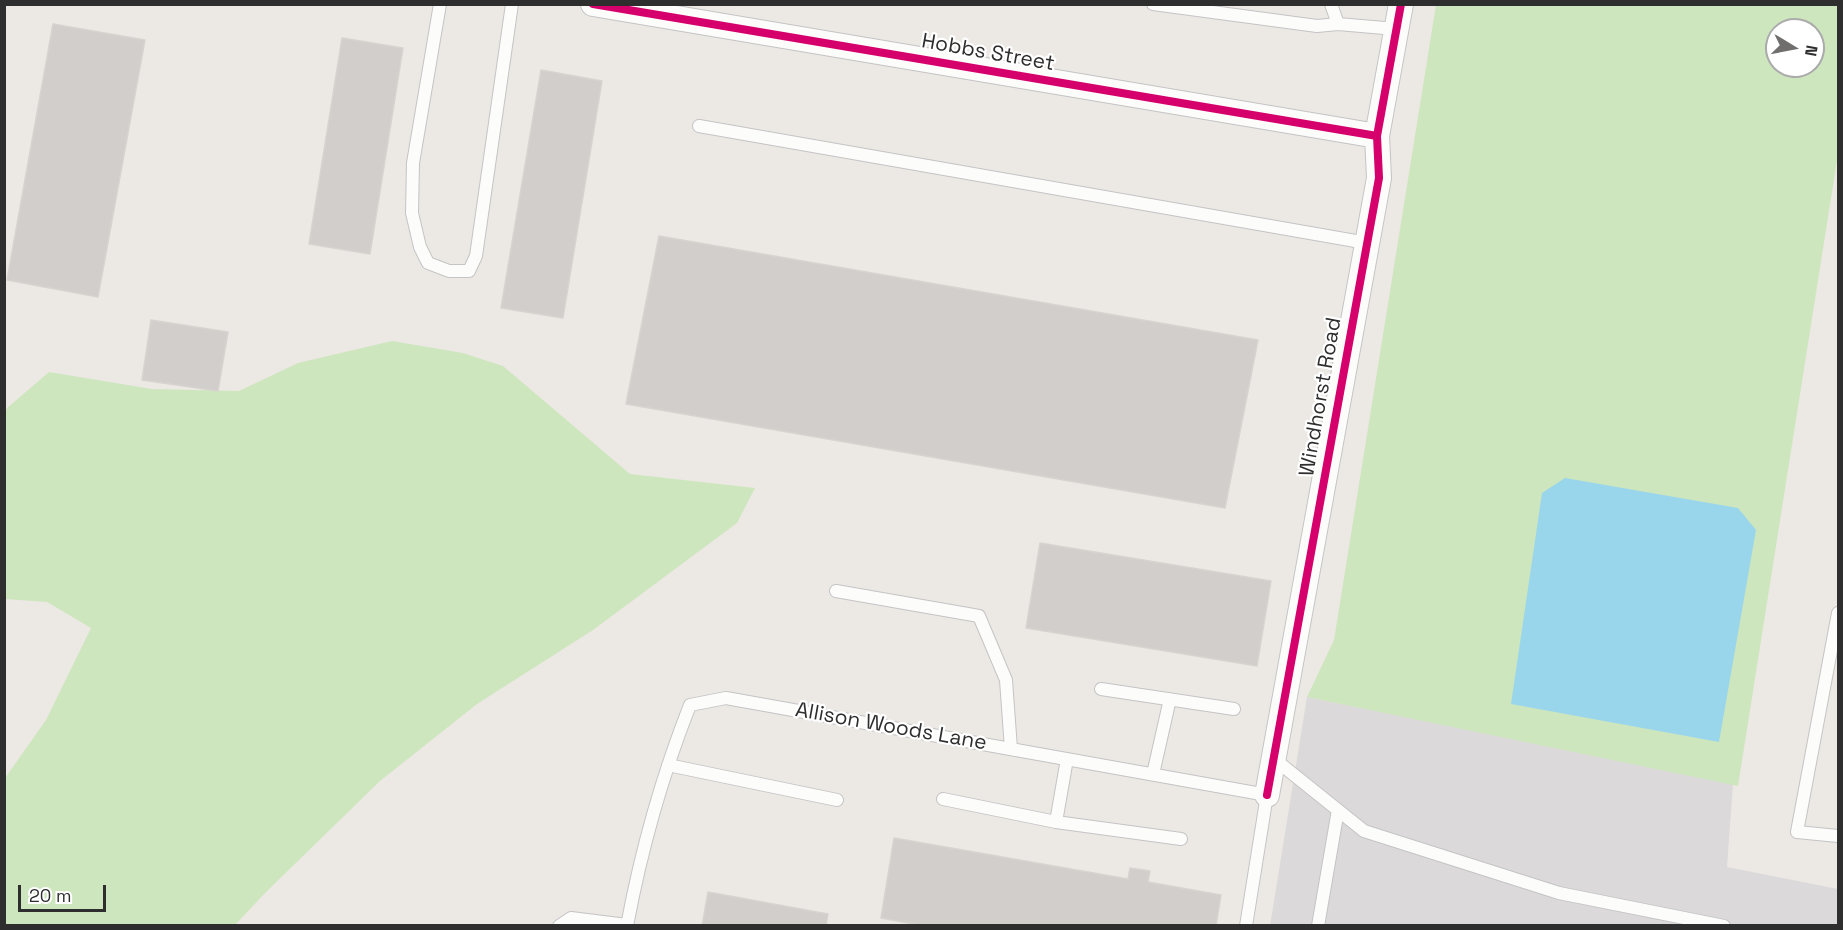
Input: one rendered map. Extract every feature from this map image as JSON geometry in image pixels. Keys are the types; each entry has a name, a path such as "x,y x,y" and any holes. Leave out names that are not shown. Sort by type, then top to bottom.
{"street":[{"name":"Hobbs Street","path":"593,4 1377,136"},
{"name":"Windhorst Road","path":"1267,795 1379,178 1377,136 1401,4"}],"lane":[{"path":"440,4 413,163 412,213 420,247 428,263 449,271 469,271 476,256 512,4"},
{"path":"1153,4 1317,26 1338,24 1396,29"},
{"path":"1331,4 1338,24"},
{"path":"699,126 1367,243"},
{"path":"836,591 980,616 1006,680 1011,749"},
{"path":"1839,613 1797,832 1839,836"},
{"path":"1101,689 1234,709"},
{"name":"Allison Woods Lane","path":"627,925 636,874 668,765 690,705 726,698 1267,795"},
{"path":"1153,774 1170,699"},
{"path":"1273,758 1364,831 1559,893 1724,926"},
{"path":"1056,822 1067,759"},
{"path":"668,765 837,800"},
{"path":"1246,926 1267,795"},
{"path":"943,799 1056,822 1181,839"},
{"path":"1318,926 1338,810"},
{"path":"559,926 571,918 627,925"}],"shaded area":[{"path":"1307,697 1733,784 1727,867 1838,889 1838,925 1270,926"}],"green space":[{"path":"1436,5 1838,5 1838,154 1738,786 1307,697 1334,640"},
{"path":"392,341 463,353 503,366 630,474 755,488 737,523 593,630 477,704 380,781 235,925 8,926 5,921 5,778 46,720 91,628 47,602 5,599 5,414 7,408 49,372 152,389 239,391 298,363"}],"water":[{"path":"1565,478 1738,508 1756,530 1719,742 1511,704 1542,493"}],"building":[{"path":"53,24 145,40 98,297 7,280"},
{"path":"342,38 403,48 370,254 309,244"},
{"path":"541,70 602,81 563,318 501,308"},
{"path":"659,236 1258,340 1225,508 626,404"},
{"path":"151,320 228,332 218,391 142,380"},
{"path":"1040,543 1271,581 1257,666 1026,628"},
{"path":"894,838 1128,879 1130,868 1150,871 1148,882 1221,895 1216,926 924,926 881,918"},
{"path":"708,892 828,914 826,926 702,926"}],"cycle path":[{"path":"593,4 1377,136"},
{"path":"1267,795 1379,178 1377,136 1401,4"}]}
